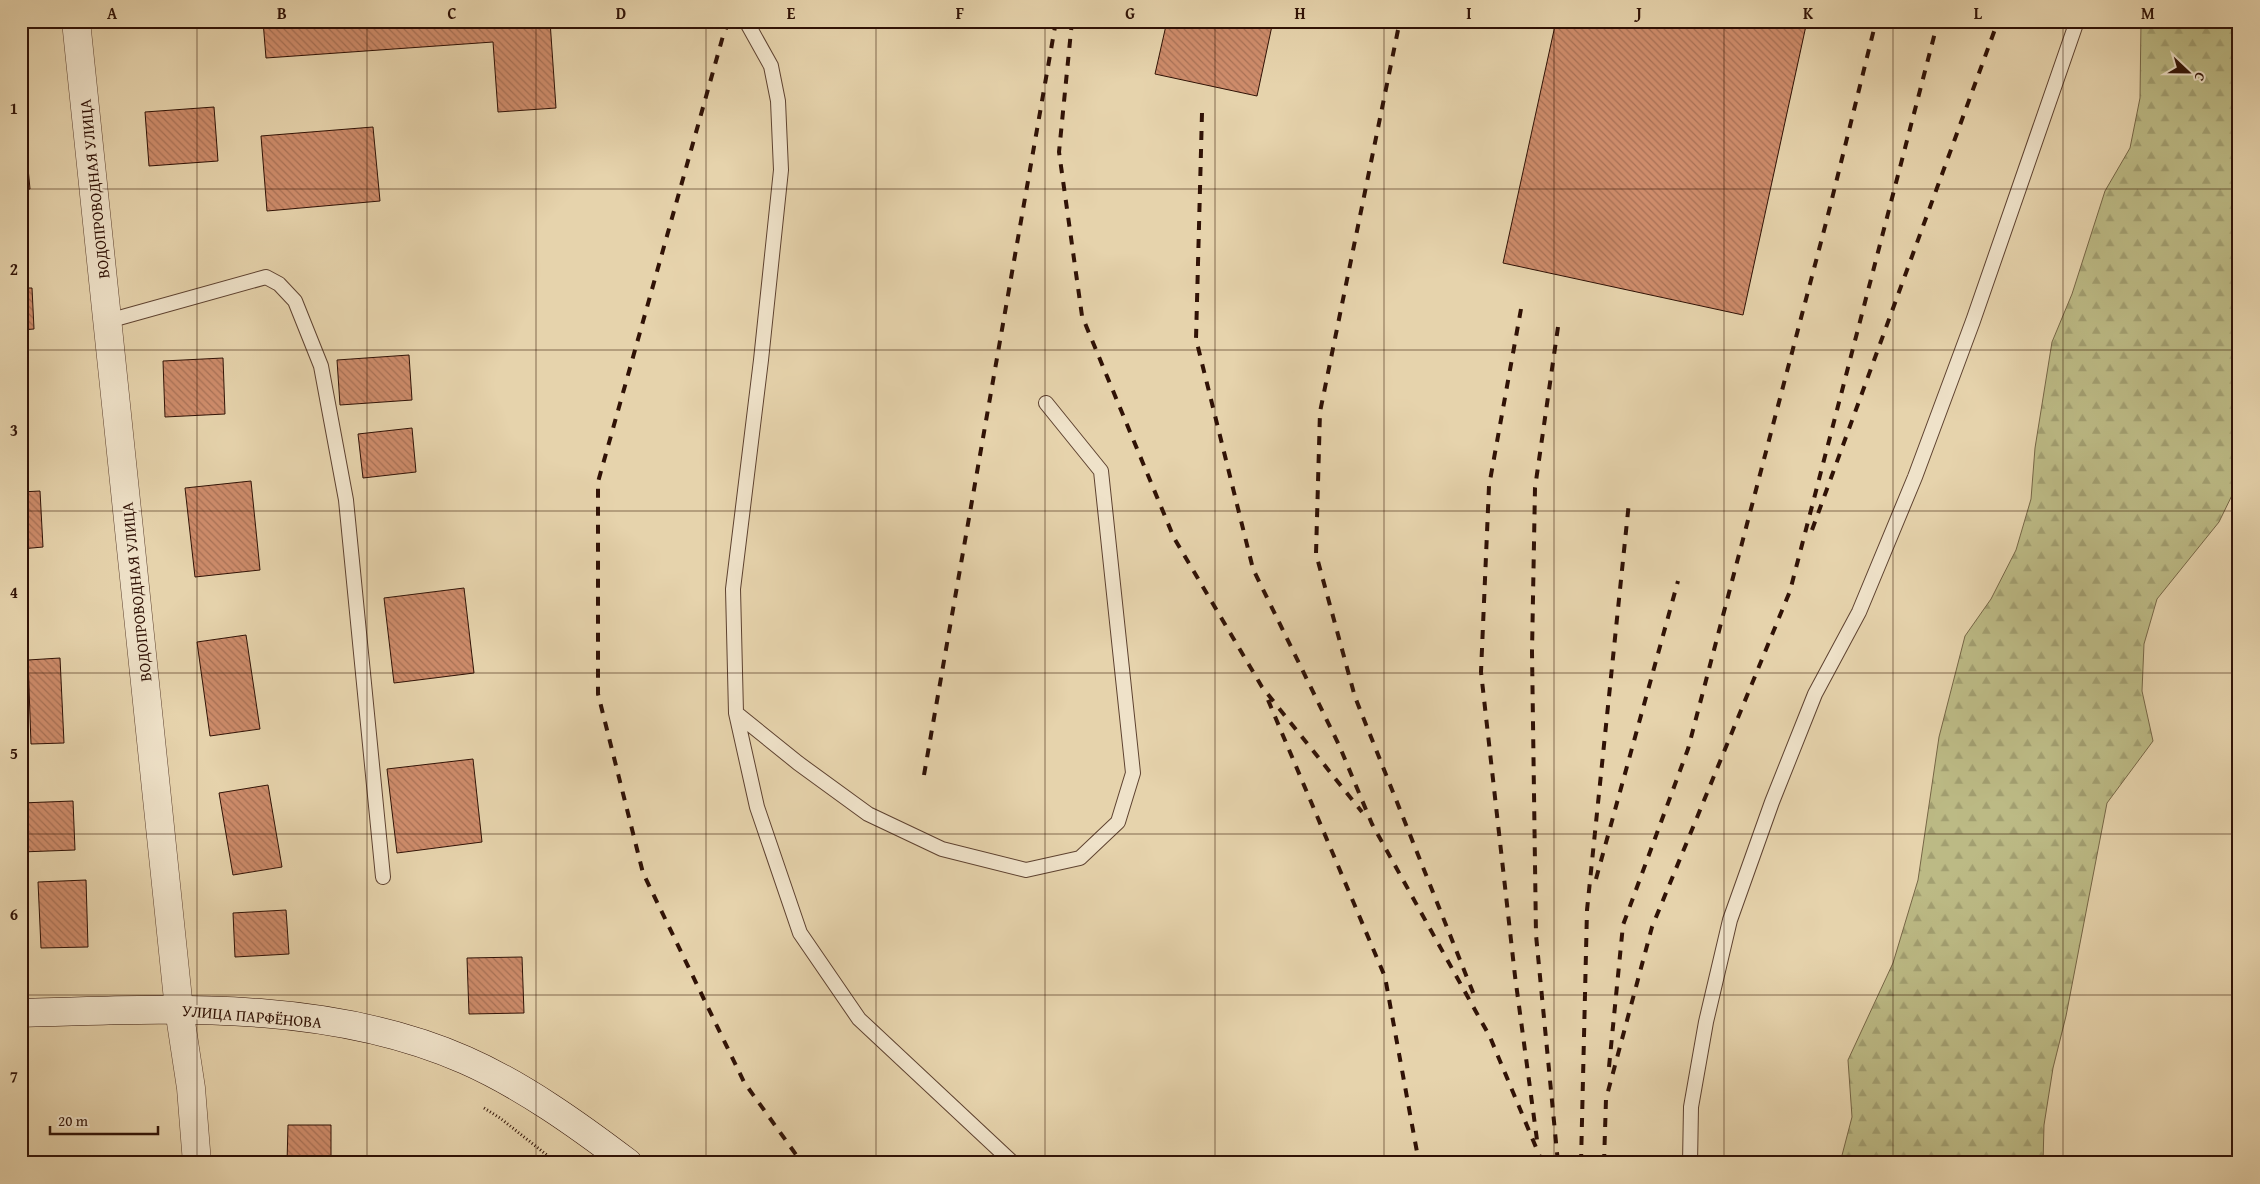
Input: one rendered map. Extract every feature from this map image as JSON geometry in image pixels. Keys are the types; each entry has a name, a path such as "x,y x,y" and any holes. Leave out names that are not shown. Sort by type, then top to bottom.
{"street":[{"name":"ВОДОПРОВОДНАЯ УЛИЦА","path":"76,21 179,1009 191,1088 197,1163"},
{"name":"УЛИЦА ПАРФЁНОВА","path":"21,1013 179,1009 296,1016 385,1032 465,1060 535,1098 628,1163"}],"lane":[{"path":"746,21 771,66 778,101 781,170 761,360 733,589 736,713 756,807 800,933 859,1019 1014,1163"},
{"path":"1690,1163 1691,1107 1706,1022 1730,920 1772,802 1815,694 1859,612 1915,477 1973,321 2077,21"},
{"path":"108,321 266,277 279,284 294,301 321,366 346,500 383,877"},
{"path":"736,713 798,763 868,814 942,849 1026,870 1080,858 1118,822 1133,773 1101,471 1046,403"}],"path":[{"path":"477,1104 500,1118 557,1163"}],"green space":[{"path":"2141,21 2239,21 2238,483 2219,522 2157,599 2144,644 2142,691 2153,741 2107,803 2066,1016 2053,1068 2044,1125 2043,1163 1840,1163 1852,1117 1848,1060 1893,963 1918,880 1939,737 1965,636 1991,599 2016,550 2031,499 2035,448 2052,342 2072,294 2105,191 2130,148 2140,98"}],"building":[{"path":"263,21 550,21 556,108 498,112 493,42 266,58"},
{"path":"1167,21 1273,21 1257,96 1155,74"},
{"path":"1556,21 1807,21 1743,315 1503,263"},
{"path":"214,107 218,161 149,166 145,112"},
{"path":"373,127 380,201 267,211 261,136"},
{"path":"21,147 26,147 30,189 21,190"},
{"path":"21,288 32,288 34,329 21,330"},
{"path":"409,355 412,400 340,405 337,360"},
{"path":"223,358 225,414 165,417 163,361"},
{"path":"412,428 416,472 363,478 358,434"},
{"path":"251,481 260,570 195,577 185,488"},
{"path":"40,491 43,547 21,549 21,492"},
{"path":"464,588 474,673 394,683 384,598"},
{"path":"246,635 260,729 210,736 197,642"},
{"path":"60,658 64,743 31,744 28,660"},
{"path":"473,759 482,842 397,853 387,769"},
{"path":"268,785 282,867 233,875 219,793"},
{"path":"73,801 75,850 21,852 21,803"},
{"path":"86,880 88,947 41,948 38,882"},
{"path":"286,910 289,954 235,957 233,913"},
{"path":"522,957 524,1013 469,1014 467,958"},
{"path":"288,1125 331,1125 331,1163 287,1163"}],"railway":[{"path":"729,21 723,36 598,482 598,694 643,873 744,1082 802,1163"},
{"path":"924,775 1056,21"},
{"path":"1072,21 1059,152 1082,316 1174,538 1262,687 1362,812"},
{"path":"1609,1067 1623,925 1688,749 1827,219 1876,21"},
{"path":"1604,1163 1606,1099 1652,927 1790,591 1938,21"},
{"path":"1812,530 1998,21"},
{"path":"1398,30 1320,412 1316,554 1355,697 1474,995"},
{"path":"1202,113 1196,339 1253,569 1339,745 1372,824 1490,1037 1540,1157"},
{"path":"1521,309 1489,486 1481,672 1515,976 1537,1140"},
{"path":"1558,327 1535,488 1532,652 1536,935 1558,1163"},
{"path":"1581,1163 1587,910 1629,502"},
{"path":"1596,879 1678,581"},
{"path":"1268,700 1385,977 1419,1163"}]}
